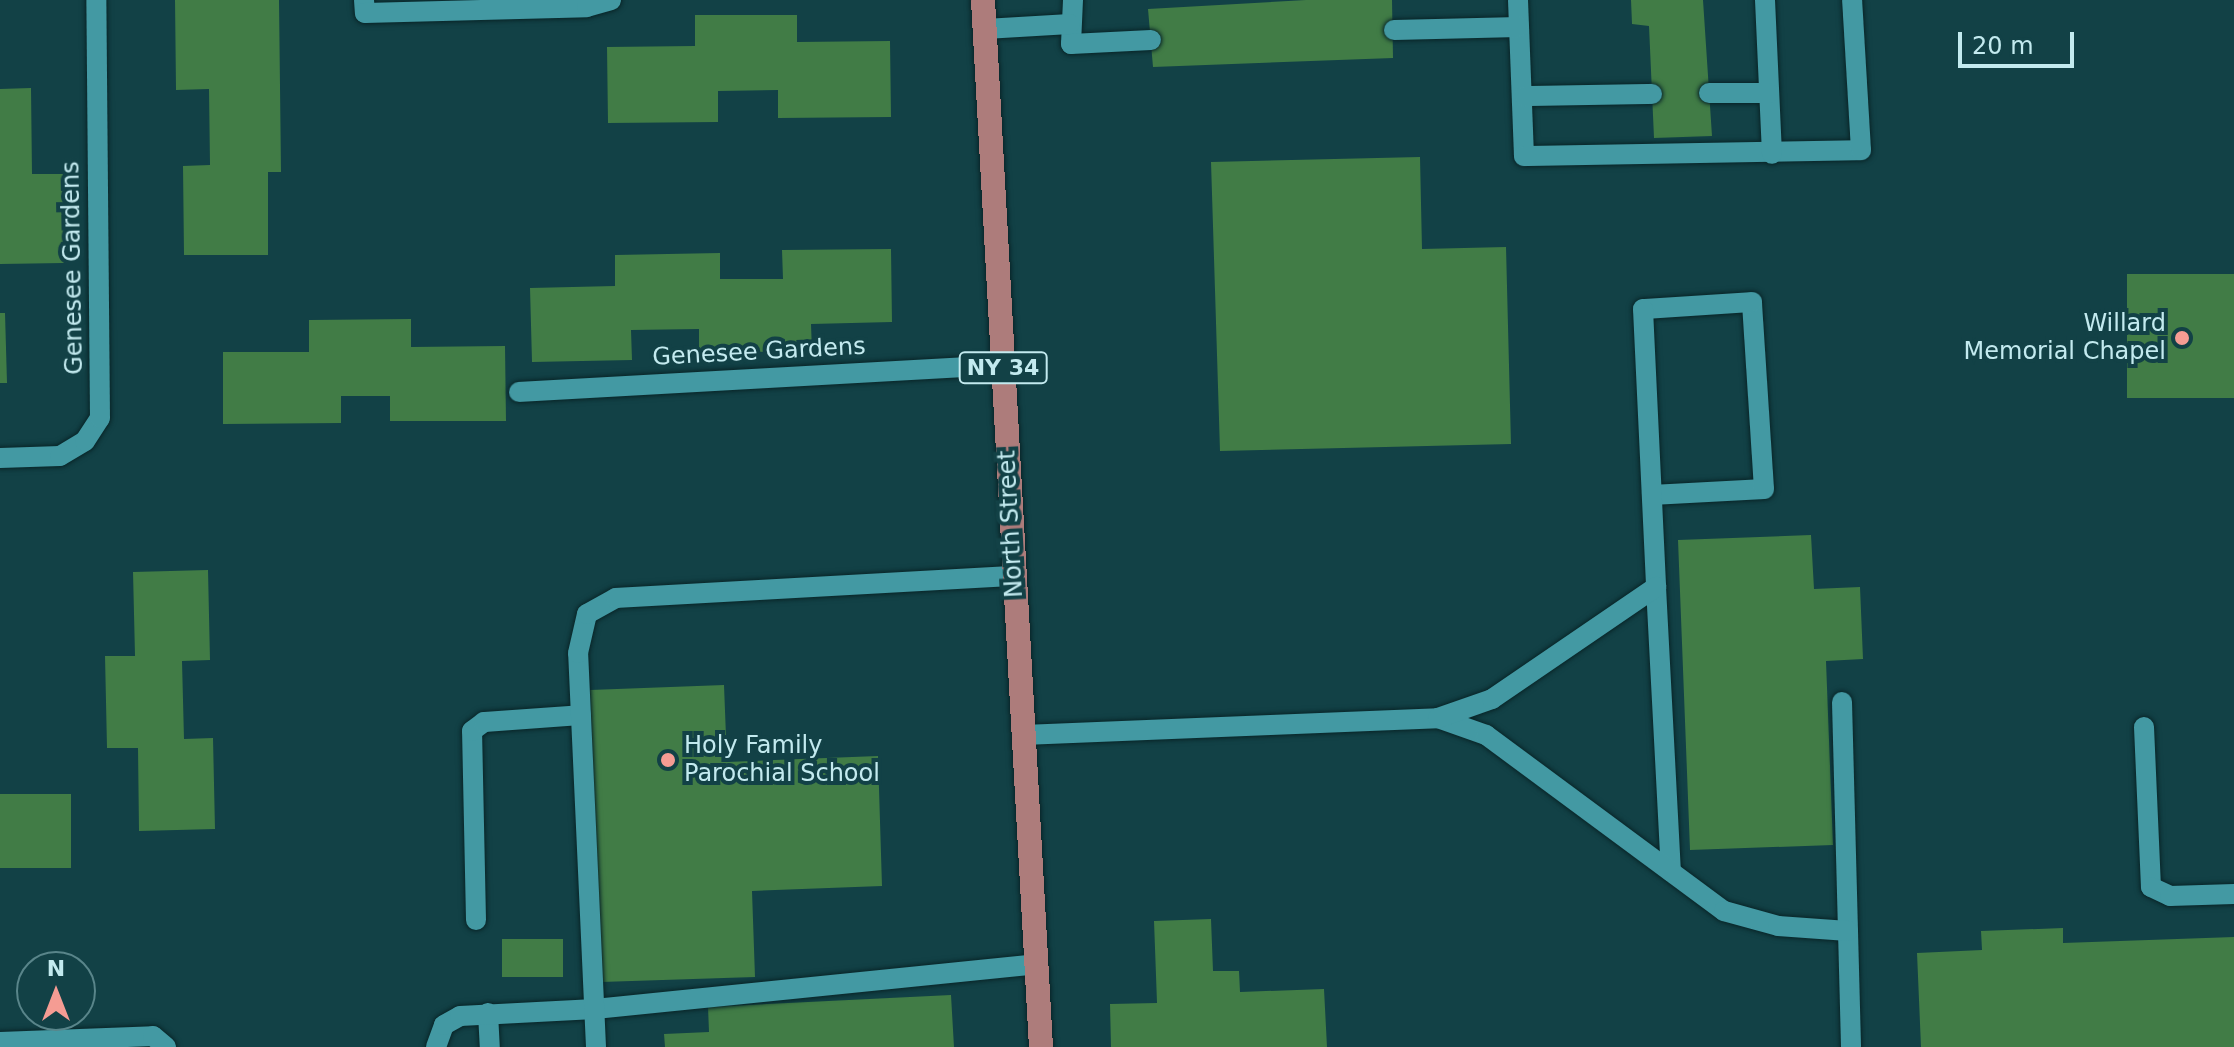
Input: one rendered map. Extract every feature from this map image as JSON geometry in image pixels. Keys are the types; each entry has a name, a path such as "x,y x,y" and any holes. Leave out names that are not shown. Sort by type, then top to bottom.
{"main road":[{"name":"North Street","path":"983,0 1041,1047"}],"lane":[{"name":"Genesee Gardens","path":"0,458 60,456 85,441 100,418 96,0"},
{"path":"364,0 365,13 587,7 611,0"},
{"path":"1073,0 1071,44 1151,40"},
{"path":"1518,0 1525,96 1524,156 1772,154 1861,150 1852,0"},
{"path":"1765,0 1772,154"},
{"path":"985,29 1070,24"},
{"path":"1394,30 1519,27"},
{"path":"1709,93 1769,93"},
{"path":"1525,96 1652,94"},
{"path":"1652,495 1764,489 1752,302 1643,309 1656,587 1671,872"},
{"name":"Genesee Gardens","path":"519,392 1003,365"},
{"path":"596,1047 579,634 598,603 1014,576"},
{"path":"1023,735 1438,718 1492,699 1656,587"},
{"path":"1842,702 1851,1047"},
{"path":"476,920 472,731 484,722 581,715"},
{"path":"1438,718 1486,735 1724,911 1778,926 1848,931"},
{"path":"2144,727 2151,887 2170,896 2234,894"},
{"path":"436,1047 444,1025 488,1013 595,1009 1036,964"},
{"path":"488,1013 490,1047"},
{"path":"0,1042 53,1044 153,1036 166,1047"}],"building":[{"path":"175,0 279,0 281,172 268,172 268,255 184,255 183,166 210,165 209,89 176,90"},
{"path":"1306,0 1392,0 1393,58 1153,67 1148,9"},
{"path":"1631,0 1703,0 1712,136 1654,138 1649,26 1632,24"},
{"path":"695,15 797,15 797,42 890,41 891,117 778,118 778,90 718,91 718,122 608,123 607,47 695,46"},
{"path":"31,88 32,174 63,174 64,263 0,264 0,89"},
{"path":"1420,157 1422,249 1506,247 1511,444 1220,451 1211,162"},
{"path":"891,249 892,322 811,324 812,351 699,353 699,329 631,330 632,360 532,362 530,288 615,286 615,255 720,253 720,279 783,279 782,250"},
{"name":"Willard Memorial Chapel","path":"2127,274 2234,274 2234,398 2127,398"},
{"path":"0,313 5,313 7,383 0,383"},
{"path":"411,319 411,347 505,346 506,421 390,421 390,396 341,396 341,423 223,424 223,352 309,352 309,320"},
{"path":"1811,535 1814,589 1860,587 1863,659 1826,661 1833,845 1690,850 1678,540"},
{"path":"208,570 210,660 182,661 184,739 213,738 215,829 139,831 138,748 107,748 105,656 135,656 133,572"},
{"path":"724,685 727,762 878,756 882,886 752,891 755,977 601,982 590,690"},
{"path":"0,794 71,794 71,868 0,868"},
{"path":"1211,919 1213,971 1239,971 1240,992 1324,989 1327,1047 1111,1047 1110,1004 1157,1003 1154,921"},
{"path":"2063,928 2063,943 2234,937 2234,1047 1921,1047 1917,953 1982,950 1981,931"},
{"path":"502,939 563,939 563,977 502,977"},
{"path":"951,995 954,1047 665,1047 664,1034 709,1032 708,1007"}],"place":[{"name":"Willard Memorial Chapel","path":"2182,338"},
{"name":"Holy Family Parochial School","path":"668,760"}]}
